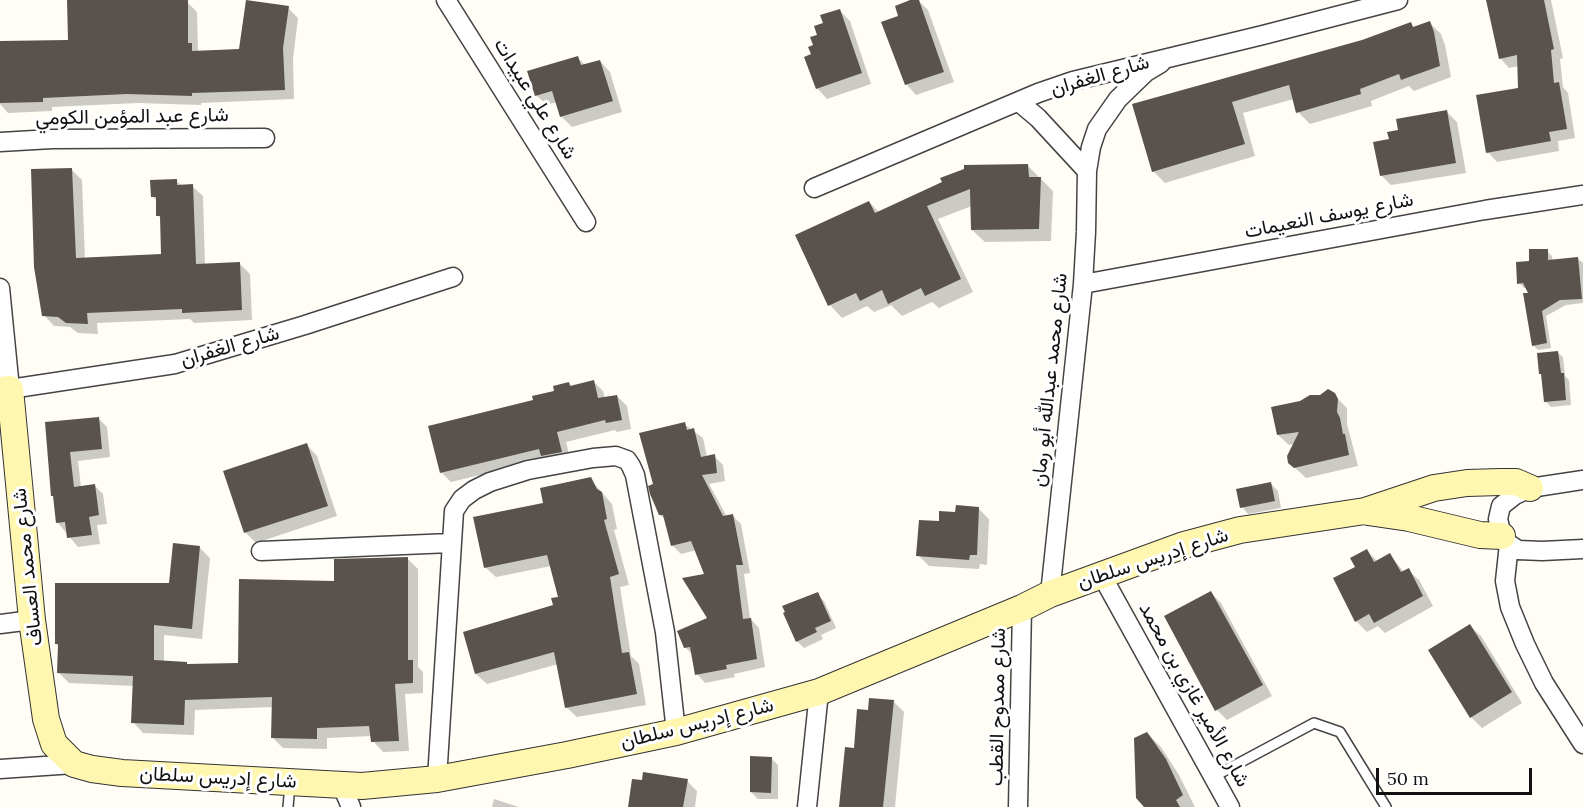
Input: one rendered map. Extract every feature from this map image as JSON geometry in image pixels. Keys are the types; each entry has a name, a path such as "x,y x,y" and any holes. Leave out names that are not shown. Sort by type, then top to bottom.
{"street":[{"name":"شارع علي عبيدات","path":"446,0 586,222"},
{"name":"شارع الغفران","path":"814,188 1073,81 1398,0"},
{"name":"شارع محمد عبدالله أبو رمان","path":"1050,594 1083,284 1086,171 1091,147 1097,129 1118,99 1146,72 1170,57"},
{"path":"1019,102 1038,118 1086,171"},
{"name":"شارع عبد المؤمن الكومي","path":"0,142 52,139 265,138"},
{"name":"شارع يوسف النعيمات","path":"1083,284 1485,210 1583,195"},
{"name":"شارع الغفران","path":"5,389 175,364 453,277"},
{"name":"شارع محمد العساف","path":"0,288 5,389 46,719 54,744 74,764"},
{"path":"437,779 454,511 462,499 474,490 490,482 528,470 593,458 616,456 627,460 635,475 665,632 676,732"},
{"path":"1583,480 1530,488 1515,495 1501,506 1498,519 1506,540 1505,581 1510,607 1544,683 1583,744"},
{"name":"شارع إدريس سلطان","path":"0,769 74,764 92,769 289,795 346,797 676,732 819,692 1101,574 1184,545 1240,530 1365,511 1434,488 1467,483 1516,482 1530,488"},
{"name":"شارع إدريس سلطان","path":"1365,511 1409,518 1506,540"},
{"path":"1506,540 1518,550 1583,549"},
{"path":"261,551 451,543"},
{"name":"شارع الأمير غازي بن محمد","path":"1101,574 1230,807"},
{"name":"شارع ممدوح القطب","path":"1018,807 1022,608"},
{"path":"0,624 32,620"},
{"path":"807,807 819,692"}],"lane":[{"path":"1213,777 1314,723 1340,732 1386,807"}],"building":[{"path":"67,0 188,0 188,43 192,43 192,51 239,49 246,0 289,6 283,48 285,90 192,93 192,96 127,94 43,98 43,102 0,103 0,41 68,40"},
{"path":"910,0 919,0 944,72 905,85 881,22 898,16 895,6"},
{"path":"1486,0 1544,0 1554,49 1551,50 1554,83 1559,82 1567,129 1549,132 1551,141 1486,153 1476,95 1518,88 1517,55 1499,59"},
{"path":"840,9 862,73 816,89 804,57 811,54 808,47 813,45 810,37 817,35 814,26 823,23 820,15"},
{"path":"1430,21 1440,66 1401,80 1399,74 1360,89 1361,94 1296,113 1289,85 1232,102 1245,144 1152,172 1132,104 1362,40 1411,22 1413,27"},
{"path":"578,56 581,65 600,60 613,101 560,117 552,91 535,96 527,71"},
{"path":"1447,110 1456,163 1380,176 1373,142 1389,139 1387,132 1398,130 1396,119"},
{"path":"1028,164 1029,177 1041,177 1039,229 971,230 970,189 927,206 961,279 925,296 921,288 888,304 882,290 860,301 856,293 828,306 795,235 869,201 875,213 942,182 940,178 964,169 964,165"},
{"path":"72,168 76,258 161,254 160,216 156,216 156,197 151,197 150,180 177,179 177,185 193,184 196,264 240,262 242,310 182,313 182,309 87,313 88,324 66,323 58,317 42,316 34,267 31,169"},
{"path":"1529,249 1548,249 1548,260 1578,257 1582,299 1560,300 1542,311 1547,343 1532,346 1523,293 1528,293 1523,283 1517,284 1516,262 1529,261"},
{"path":"1558,351 1561,373 1564,373 1566,400 1544,402 1537,353"},
{"path":"594,380 598,398 617,395 622,420 606,423 605,420 557,432 562,452 541,456 539,449 440,473 428,426 533,400 532,396 554,391 553,386 569,382 570,386"},
{"path":"1328,389 1335,393 1338,399 1337,412 1349,455 1294,468 1288,463 1287,456 1299,432 1277,435 1271,407 1300,401 1310,395 1320,395"},
{"path":"99,417 102,449 70,452 74,487 95,484 99,515 89,517 92,535 67,538 65,522 56,523 53,496 51,496 45,422"},
{"path":"685,422 687,430 694,428 701,457 715,454 717,473 702,475 723,516 733,514 743,565 736,565 743,619 751,618 757,659 726,665 727,669 695,675 690,647 684,648 677,631 707,618 682,578 704,574 691,541 671,546 663,515 659,515 650,494 648,486 653,484 639,433"},
{"path":"307,443 328,506 244,533 223,471"},
{"path":"591,477 597,489 602,492 607,519 604,520 619,574 610,577 622,653 629,652 637,694 565,708 554,652 475,674 463,632 553,605 551,598 558,597 547,555 484,568 473,517 543,503 540,488"},
{"path":"1271,482 1275,501 1240,508 1236,489"},
{"path":"956,505 979,507 977,555 970,555 969,560 916,556 919,520 939,521 939,511 955,512"},
{"path":"173,543 200,546 192,629 154,625 154,660 187,662 187,664 238,663 239,579 334,581 334,559 408,557 408,660 413,660 413,683 395,684 399,741 371,742 369,726 317,728 317,739 271,738 272,697 185,700 184,725 131,723 133,676 57,673 55,583 169,583"},
{"path":"1367,549 1374,562 1390,553 1401,572 1409,568 1423,596 1374,623 1369,614 1355,622 1333,578 1355,567 1350,558"},
{"path":"1211,591 1263,685 1215,711 1164,616"},
{"path":"818,592 831,621 815,628 817,632 796,642 782,606"},
{"path":"1470,624 1512,692 1470,718 1428,650"},
{"path":"869,698 894,700 883,807 839,807 845,747 854,748 857,709 868,710"},
{"path":"1147,732 1166,759 1183,795 1176,800 1180,807 1144,807 1136,798 1134,738"},
{"path":"750,756 772,757 771,793 750,792"},
{"path":"643,772 688,779 683,807 628,807 632,779 642,780"}]}
